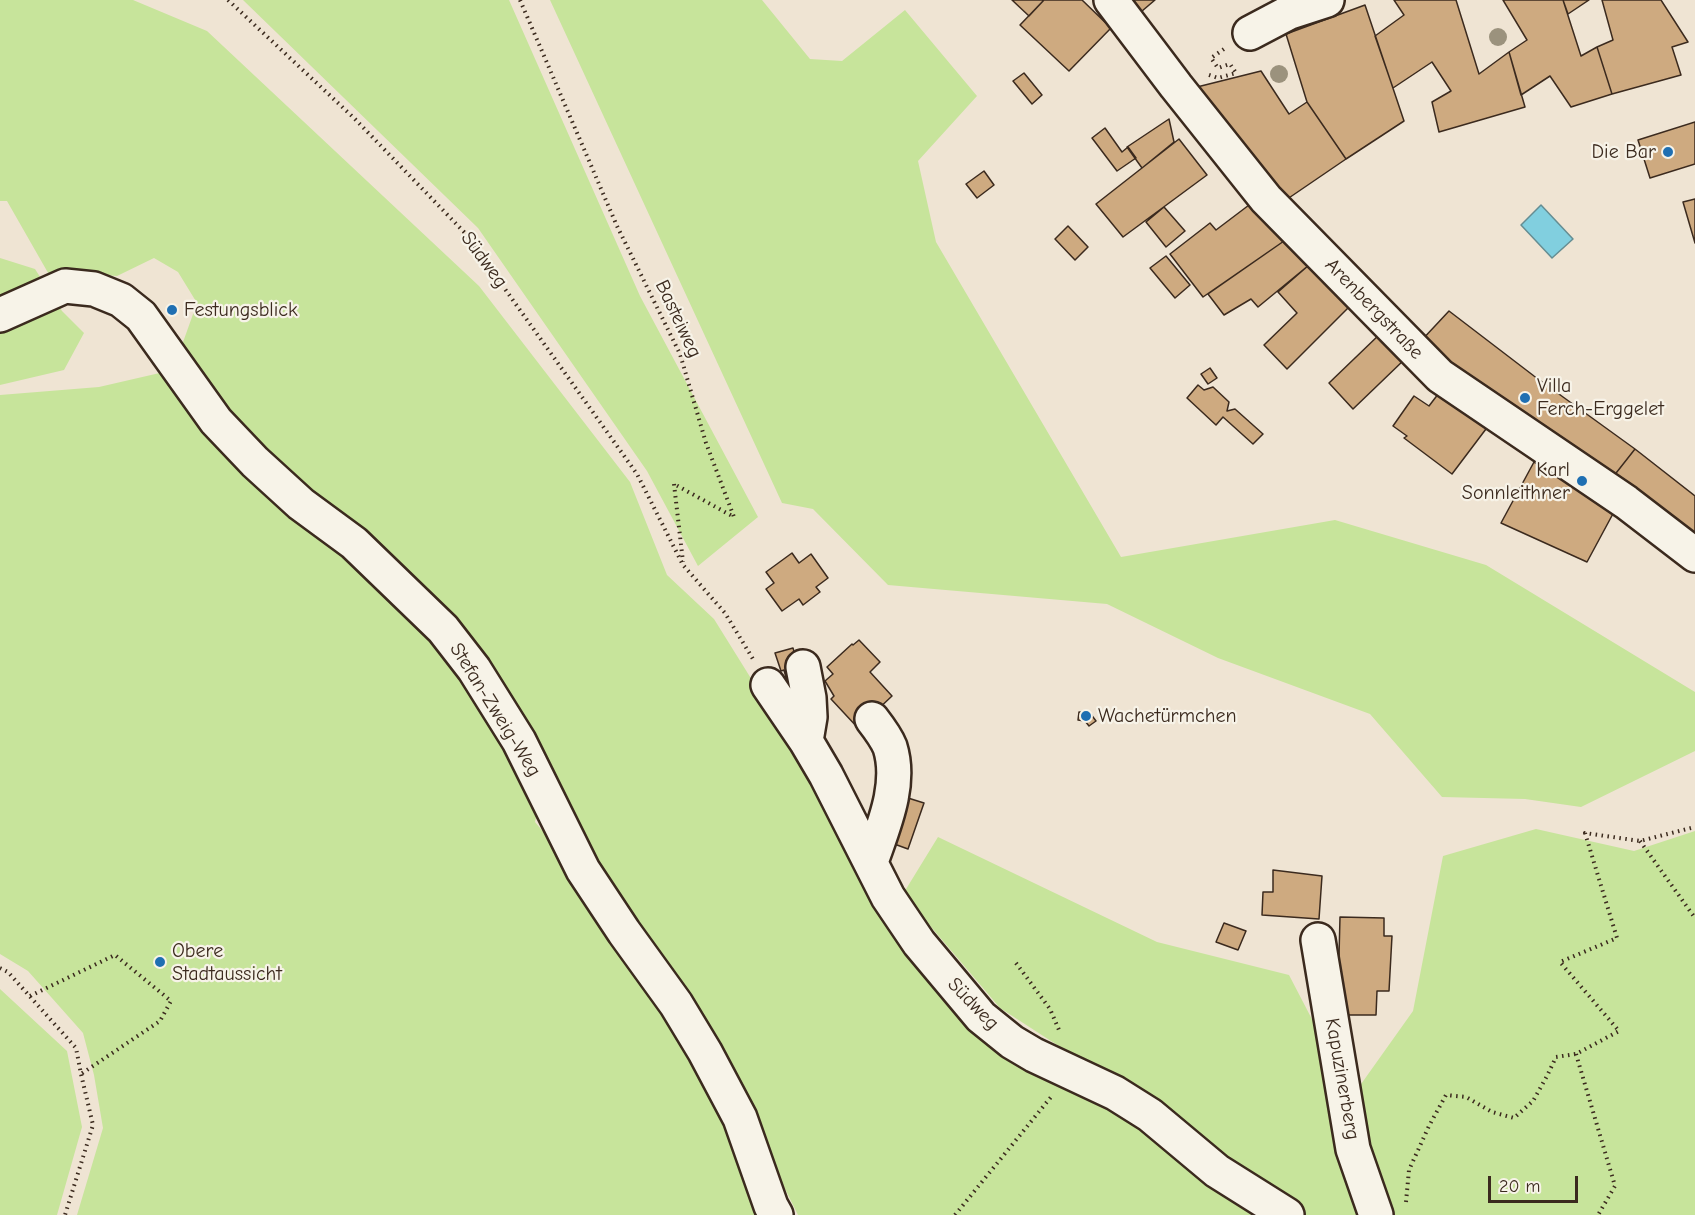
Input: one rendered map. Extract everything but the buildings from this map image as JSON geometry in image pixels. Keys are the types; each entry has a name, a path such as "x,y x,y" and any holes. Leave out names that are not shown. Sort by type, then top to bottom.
{"street":[{"name":"Arenbergstraße","path":"1111,0 1266,199 1440,376 1626,502 1695,555"},
{"path":"1250,33 1288,6 1327,0"},
{"name":"Stefan-Zweig-Weg","path":"0,315 65,286 94,289 121,300 141,316 216,421 255,462 301,504 354,543 443,629 474,669 519,741 583,870 676,1004 705,1052 740,1118 776,1215"},
{"path":"803,667 810,717 806,741"},
{"name":"Südweg","path":"768,685 826,775 888,897 919,943 981,1017 1034,1056 1115,1093 1150,1115 1217,1171 1287,1215"},
{"path":"871,862 890,802 893,771 890,748 872,719"},
{"name":"Kapuzinerberg","path":"1318,940 1353,1149 1376,1215"}],"path":[{"name":"Südweg","path":"228,0 354,118 465,233 637,474 683,565 725,613 768,685"},
{"name":"Basteiweg","path":"520,0 617,226 680,354 706,443 734,517 674,483 683,565"},
{"path":"1211,58 1218,68 1230,64 1236,73 1218,78"},
{"path":"1406,1204 1409,1170 1446,1095 1466,1097 1492,1112 1514,1118 1533,1101 1556,1057 1576,1054 1619,1031 1560,962 1617,938 1585,833 1640,841 1695,827"},
{"path":"1640,841 1695,918"},
{"path":"30,996 115,955 171,1001 160,1021 81,1074"},
{"path":"955,1215 1072,1072 1050,1009 1016,963"},
{"path":"0,968 8,972 76,1048 93,1125 65,1215"},
{"path":"1576,1054 1615,1186 1598,1215"}],"green space":[{"path":"0,0 133,0 207,31 479,286 630,482 667,575 714,619 945,990 1274,1215 798,1215 710,1038 623,913 489,677 225,413 182,345 197,303 178,272 154,258 117,276 78,273 51,278 7,201 0,201"},
{"path":"243,0 509,0 640,296 758,517 698,566 647,471 478,228"},
{"path":"550,0 762,0 810,59 842,61 905,10 977,96 918,161 936,242 1121,557 1335,520 1486,565 1695,692 1695,751 1581,807 1525,799 1442,797 1370,714 1218,658 1107,604 888,585 813,509 782,503"},
{"path":"0,258 35,269 62,311 84,333 64,370 0,385"},
{"path":"164,372 438,632 540,799 535,822 584,880 666,1006 688,1060 731,1117 768,1215 77,1215 103,1128 94,1075 83,1033 28,971 0,954 0,395 99,387"},
{"path":"1536,829 1634,851 1695,831 1695,1215 1385,1215 1354,1094 1413,1011 1443,856"},
{"path":"938,837 1157,942 1289,975 1316,1027 1355,1189 1364,1215 1298,1215 1119,1085 1000,1008 903,894"},
{"path":"0,989 67,1051 82,1127 57,1215 0,1215"}],"water":[{"path":"1541,205 1573,239 1552,258 1521,225"}],"place":[{"name":"Die Bar","path":"1668,152"},
{"name":"Festungsblick","path":"172,310"},
{"name":"Villa Ferch-Erggelet","path":"1525,398"},
{"name":"Karl Sonnleithner","path":"1582,481"},
{"name":"Wachetürmchen","path":"1086,716"},
{"name":"Obere Stadtaussicht","path":"160,962"}]}
